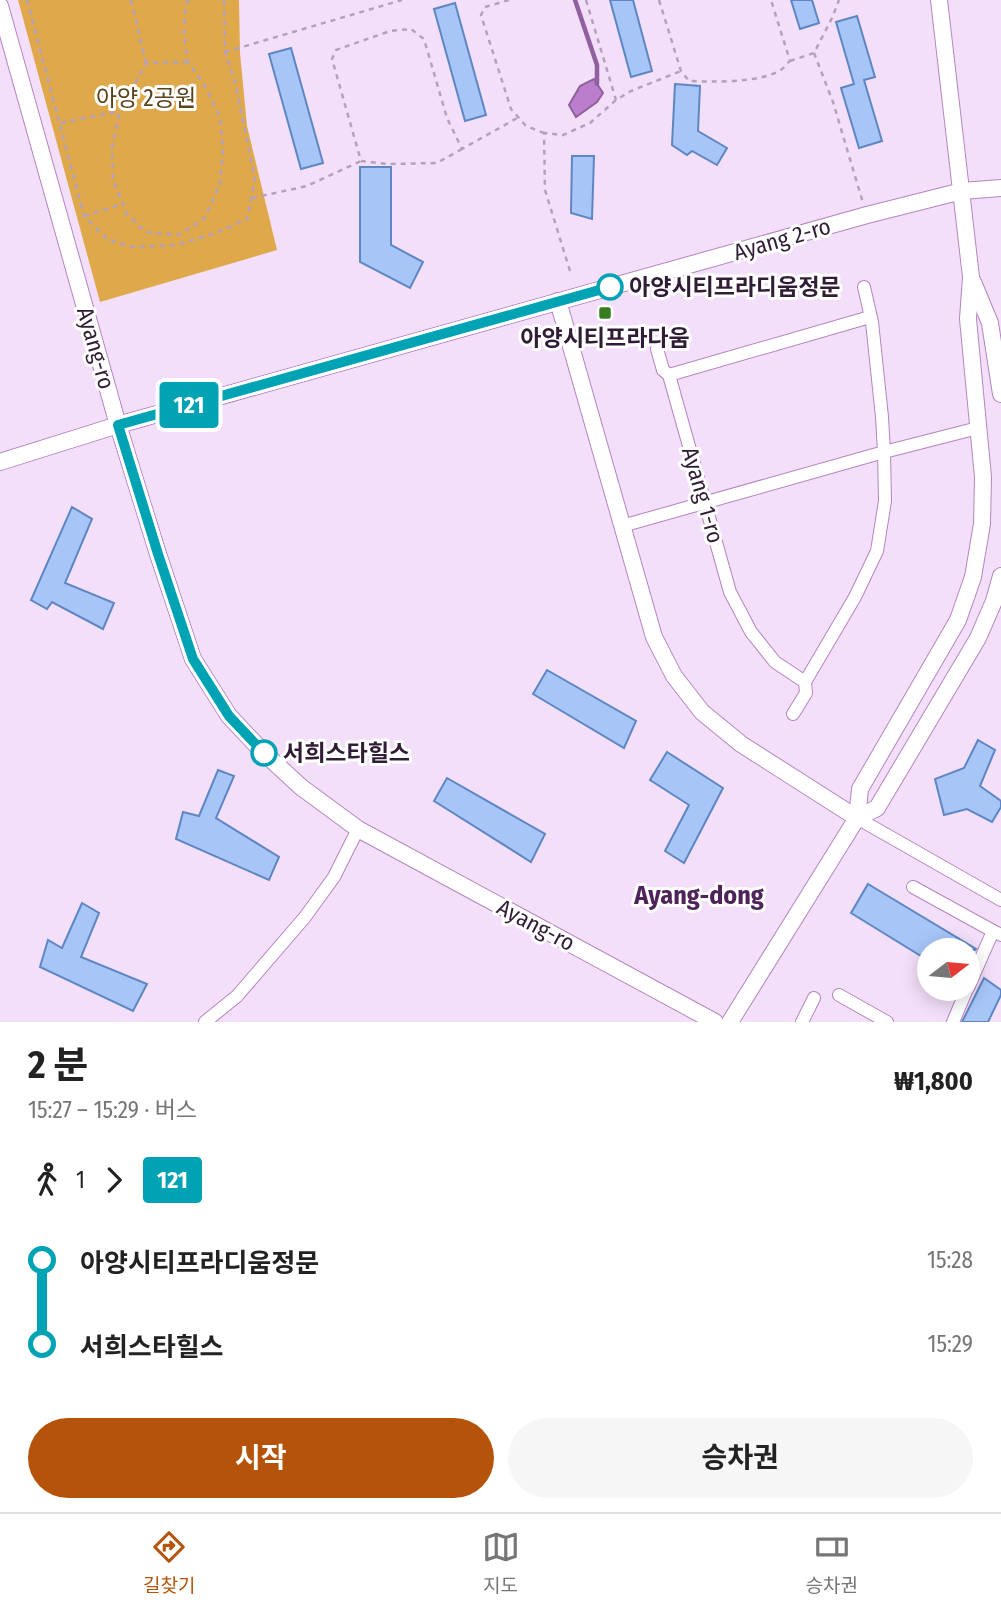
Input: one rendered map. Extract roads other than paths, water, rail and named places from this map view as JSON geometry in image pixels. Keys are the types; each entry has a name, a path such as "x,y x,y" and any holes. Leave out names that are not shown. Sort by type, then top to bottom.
{"street":[{"path":"730,1022 857,818 860,789 958,621 973,577 982,524 983,477 968,319 971,276 939,0"},
{"name":"Ayang-ro","path":"0,6 118,425 158,554 193,659 229,716 301,788 358,829 715,1022"},
{"name":"Ayang 2-ro","path":"0,462 118,425 867,215 962,191 1001,188"},
{"path":"971,276 989,323 1001,394"},
{"path":"793,714 806,693 806,682 856,597 877,551 885,501 884,452 870,317 864,287"},
{"path":"558,301 654,637 674,676 702,712 741,744 857,818 1001,900"},
{"path":"669,375 870,317"},
{"name":"Ayang 1-ro","path":"657,349 663,370 669,375 730,592 751,632 775,662 806,682"},
{"path":"622,526 978,428"},
{"path":"857,818 877,808 951,684 978,638 994,601 1001,576"},
{"path":"205,1022 237,996 305,917 334,877 358,829"},
{"path":"914,887 997,933 980,965"},
{"path":"839,995 887,1022"},
{"path":"802,1022 814,998"},
{"path":"953,1022 962,1001"}],"waterway":[{"path":"575,0 597,65 597,84"}],"place":[{"name":"아양시티프라디움정문","path":"610,287"},
{"name":"아양시티프라다움","path":"605,313"},
{"name":"서희스타힐스","path":"264,753"}],"district":[{"name":"Ayang-dong","path":"699,895"}],"park label":[{"name":"아양 2공원","path":"146,98"}]}
